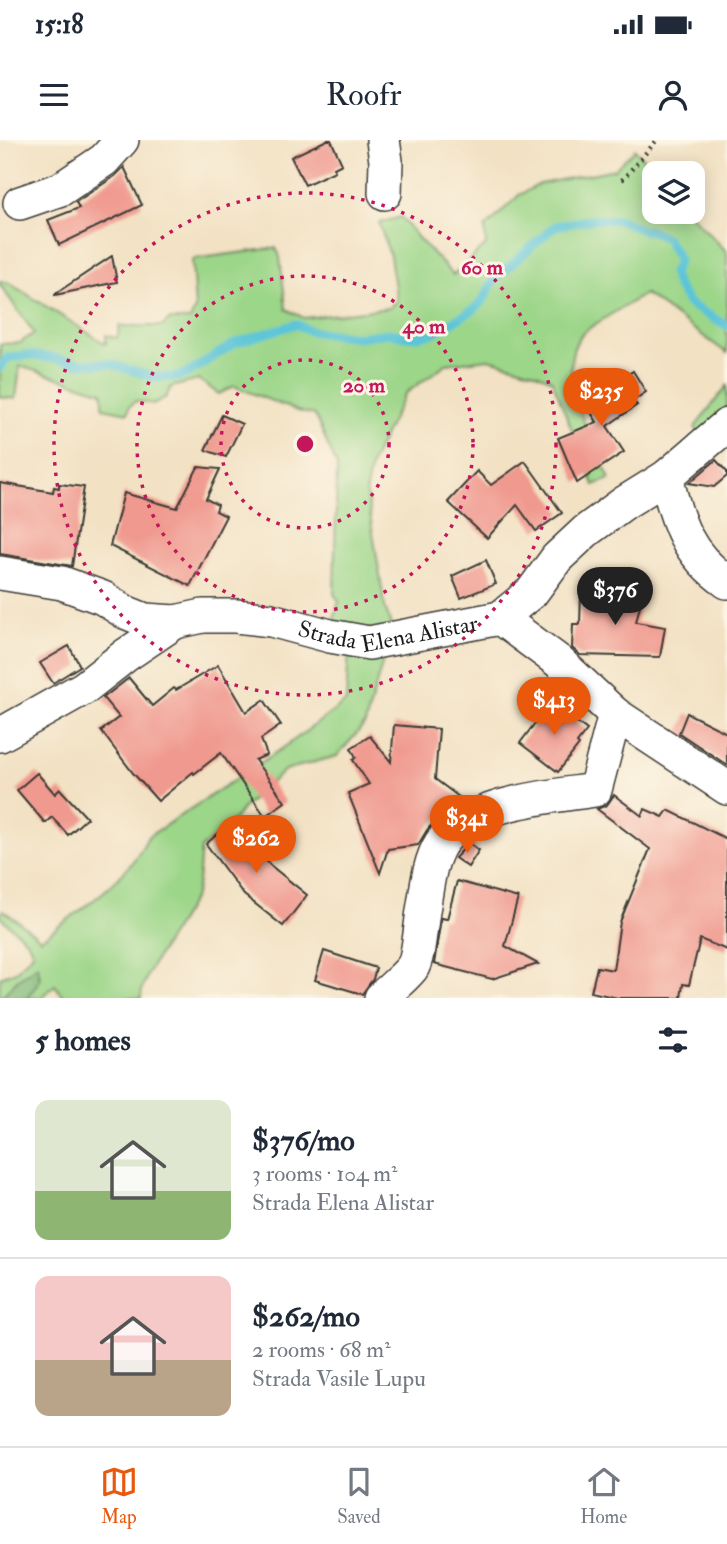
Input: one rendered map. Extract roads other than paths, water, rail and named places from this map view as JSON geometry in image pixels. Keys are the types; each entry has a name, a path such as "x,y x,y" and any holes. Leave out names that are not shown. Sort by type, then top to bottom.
{"street":[{"path":"20,203 61,190 104,160 121,140"},
{"path":"383,140 386,161 385,193"},
{"path":"500,618 532,592 557,558 586,531 666,477 727,425"},
{"path":"666,477 677,521 694,551 712,571 727,582"},
{"name":"Strada Elena Alistar","path":"0,573 62,583 103,598 125,612 145,620 174,622 203,616 271,620 369,643 500,618 558,661 615,714 727,788"},
{"path":"0,735 84,688 174,622"},
{"path":"381,998 414,966 432,865 441,844 453,830 471,818 504,805 595,790 615,714"}],"waterway":[{"path":"0,368 7,358 27,355 77,363 111,364 153,377 177,377 188,373 235,343 296,324 310,331 357,337 388,333 414,337 433,333 473,310 483,300 494,280 555,226 595,219 621,220 666,238 679,259 673,273 677,286 689,304 727,326"}]}
